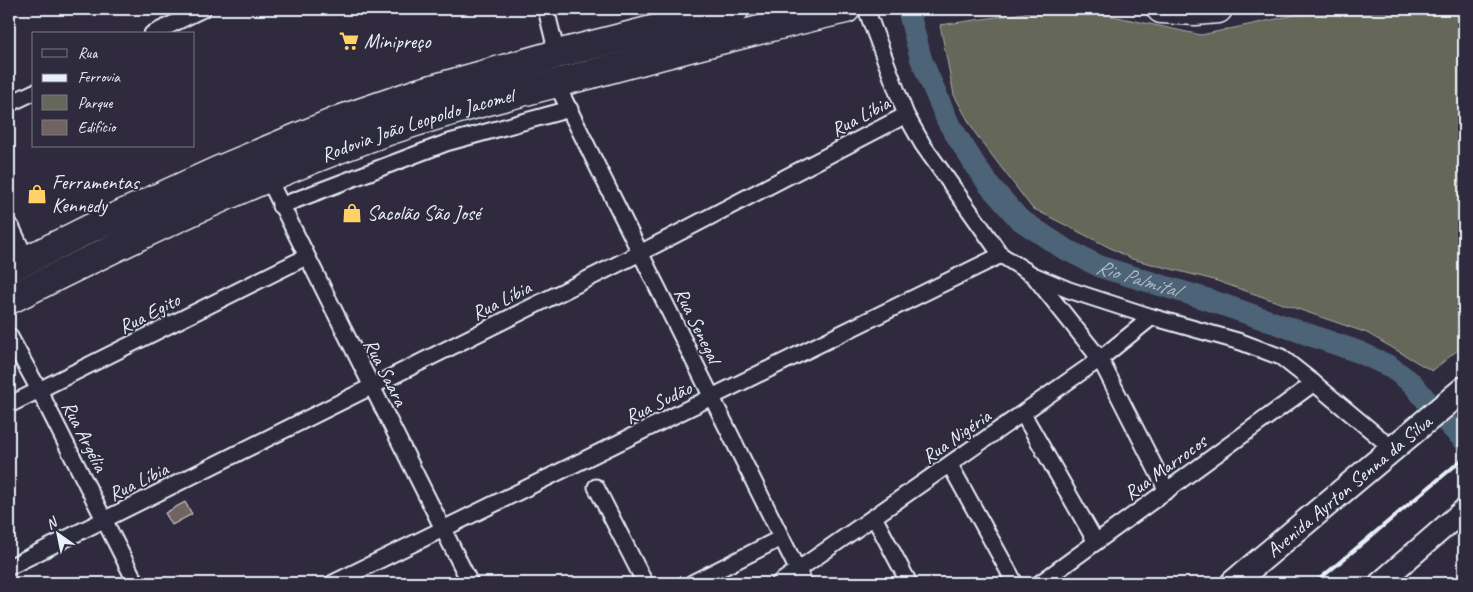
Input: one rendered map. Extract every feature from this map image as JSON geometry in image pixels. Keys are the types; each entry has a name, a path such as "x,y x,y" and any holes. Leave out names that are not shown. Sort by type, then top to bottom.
{"highway":[{"name":"Rodovia João Leopoldo Jacomel","path":"16,265 89,229 342,119 418,93 557,54 735,9"},
{"name":"Rodovia João Leopoldo Jacomel","path":"9,300 149,231 268,178 371,137 431,117 556,83 846,9"},
{"path":"1161,9 1195,11 1218,9"},
{"path":"9,294 21,277 16,265"}],"main road":[{"name":"Avenida Ayrton Senna da Silva","path":"1233,583 1463,390"}],"street":[{"path":"156,32 203,9"},
{"path":"546,9 557,54"},
{"name":"Rua Líbia","path":"9,567 640,253 906,115 866,9"},
{"name":"Rua Senegal","path":"556,83 801,577"},
{"path":"9,104 32,93"},
{"path":"280,206 446,143 570,109"},
{"path":"906,115 923,144 1001,255 1033,275 1098,300 1267,350 1314,383 1392,448"},
{"name":"Rua Saara","path":"268,178 280,206 470,583"},
{"path":"9,229 16,265"},
{"name":"Rua Sudão","path":"333,583 1001,255"},
{"name":"Rua Egito","path":"9,406 306,257"},
{"path":"1033,275 1100,359 1166,491"},
{"name":"Rua Nigéria","path":"779,583 801,577 874,517 1100,359 1152,317"},
{"name":"Rua Argélia","path":"9,336 39,390 136,583"},
{"name":"Rua Marrocos","path":"1040,583 1314,383"},
{"path":"1023,414 1096,542"},
{"path":"950,465 1015,583"},
{"path":"596,487 645,583"},
{"path":"1380,583 1464,510"},
{"path":"874,517 909,583"},
{"path":"692,583 781,538"}],"green space":[{"path":"1053,9 1080,9 1201,35 1323,9 1464,9 1464,345 1432,371 1367,333 1214,280 1132,259 1032,208 975,133 954,95 940,25"}],"building":[{"path":"185,502 192,514 172,525 165,513"}],"waterway":[{"name":"Rio Palmital","path":"908,9 921,59 948,122 990,186 1019,219 1063,248 1101,267 1206,299 1359,352 1389,366 1412,383 1464,440"}],"railway":[{"path":"1315,583 1464,458"}],"place":[{"name":"Minipreço","path":"349,41"},
{"name":"Ferramentas Kennedy","path":"37,194"},
{"name":"Sacolão São José","path":"352,213"}]}
